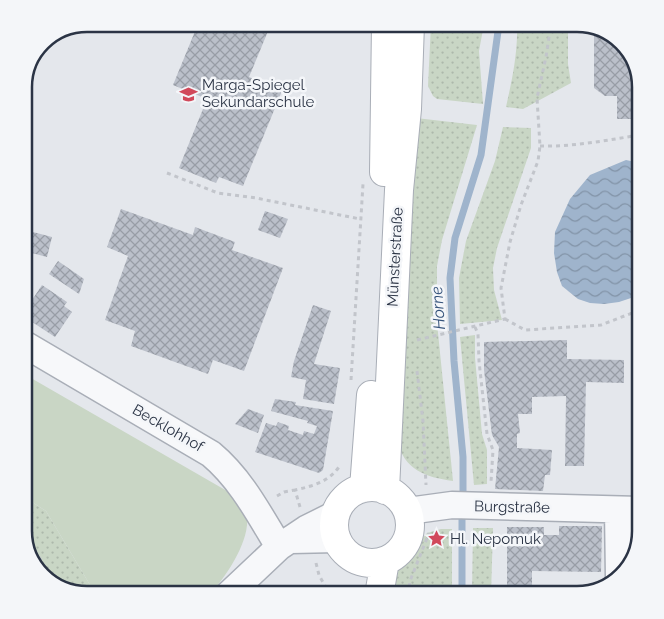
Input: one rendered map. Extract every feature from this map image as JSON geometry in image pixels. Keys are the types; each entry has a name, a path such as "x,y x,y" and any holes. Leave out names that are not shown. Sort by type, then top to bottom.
{"main road":[{"name":"Münsterstraße","path":"374,489 378,299 384,193 386,32"},
{"name":"Münsterstraße","path":"374,489 407,109 410,32"},
{"path":"374,489 398,498 408,511 410,527 406,543 400,552 391,558 372,561 350,556 342,548 336,526 345,499 354,492 374,489"},
{"path":"365,586 372,561"},
{"path":"372,561 377,586"}],"street":[{"name":"Becklohhof","path":"33,349 211,454 227,467 241,485 296,539"},
{"name":"Burgstraße","path":"408,511 493,498 629,510 621,563"},
{"path":"239,586 296,539 336,526"}],"path":[{"path":"505,320 501,288 510,242 538,161 540,146 538,98 550,32"},
{"path":"540,146 557,147 631,136"},
{"path":"167,173 218,193 256,198 360,220"},
{"path":"350,389 363,182"},
{"path":"414,340 505,320 525,330 601,325 632,313"},
{"path":"475,327 478,334 486,434 493,450 493,498"},
{"path":"417,367 425,490"},
{"path":"325,586 296,539 295,490 317,485 331,476 342,464"},
{"path":"409,586 416,562 430,532 435,528"}],"green space":[{"path":"431,32 483,32 479,51 483,104 437,99 433,96 428,86"},
{"path":"517,32 568,32 568,64 571,83 523,109 506,107 516,56"},
{"path":"416,118 477,125 442,240 437,266 437,323 453,481 433,477 410,465 400,450 397,440"},
{"path":"503,127 531,128 531,148 497,248 493,268 494,290 502,320 460,324 459,278 466,241 495,161"},
{"path":"475,335 475,358 482,434 487,450 487,484 474,485 460,337"},
{"path":"33,379 227,491 242,497 247,516 247,526 245,537 236,558 217,586 91,586 46,511 33,503"},
{"path":"33,503 46,511 91,586 67,582 57,577 42,562 34,542"},
{"path":"473,528 493,528 491,586 472,586"},
{"path":"441,529 452,529 452,586 390,586 396,570 427,533"}],"water":[{"path":"626,160 631,161 631,298 619,302 590,303 578,299 562,286 557,272 554,253 555,232 570,199 590,175"}],"building":[{"path":"195,32 268,32 249,77 282,91 243,186 219,177 216,183 179,168 207,99 173,85"},
{"path":"594,36 607,42 620,54 626,63 631,84 631,119 617,119 617,96 605,96 594,88"},
{"path":"121,209 193,235 195,227 235,242 232,250 283,268 244,371 213,360 208,374 131,346 135,331 105,320 128,256 107,247"},
{"path":"265,211 288,219 280,238 258,230"},
{"path":"33,232 52,237 47,257 33,253"},
{"path":"58,261 84,279 79,294 49,274"},
{"path":"42,285 67,302 64,306 72,312 55,337 33,323 33,298"},
{"path":"313,305 331,311 314,364 340,368 334,404 303,399 306,380 291,377 294,361"},
{"path":"567,340 567,359 624,360 624,383 586,382 584,466 565,466 566,396 532,397 532,414 518,414 520,433 517,434 517,448 552,450 550,475 545,475 543,491 495,489 499,447 492,435 484,370 484,342"},
{"path":"275,399 296,402 295,405 333,411 323,470 319,473 255,452 266,423 276,426 278,422 289,426 288,430 303,435 304,431 314,434 317,426 307,423 308,421 271,411"},
{"path":"248,409 264,415 258,433 235,424"},
{"path":"628,523 632,523 632,531 628,549"},
{"path":"559,526 602,526 601,572 532,571 532,585 507,585 507,527 544,527 544,535 559,535"}],"waterway":[{"name":"Horne","path":"463,500 463,457 454,361 450,278 455,238 481,155 498,32"},
{"name":"Horne","path":"462,510 462,586"}],"place":[{"name":"Marga-Spiegel Sekundarschule","path":"188,94"},
{"name":"Hl. Nepomuk","path":"436,539"}]}
